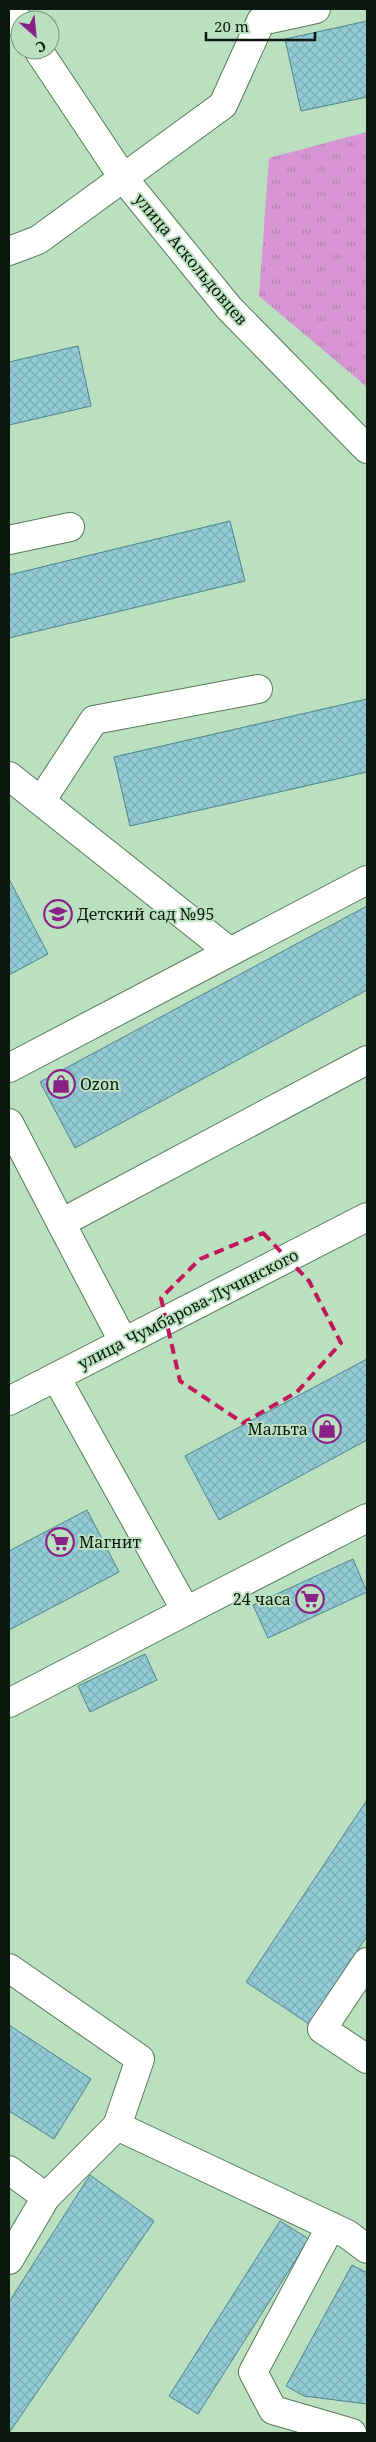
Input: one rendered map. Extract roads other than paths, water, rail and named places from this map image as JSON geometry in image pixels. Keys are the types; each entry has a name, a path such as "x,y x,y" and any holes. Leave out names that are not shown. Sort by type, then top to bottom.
{"street":[{"path":"9,251 38,240 223,105 261,21 316,9"},
{"name":"улица Аскольдовцев","path":"45,60 124,179 229,308 367,449"},
{"path":"9,540 70,527"},
{"path":"41,801 94,720 258,689"},
{"path":"9,776 230,952"},
{"path":"9,1068 367,880"},
{"path":"61,1223 367,1060"},
{"path":"9,1123 123,1341"},
{"name":"улица Чумбарова-Лучинского","path":"9,1401 367,1217"},
{"path":"56,1377 186,1611"},
{"path":"9,1703 186,1611 366,1523"},
{"path":"367,1962 322,2029 367,2059"},
{"path":"9,1968 140,2059 117,2126 46,2197 9,2260"},
{"path":"117,2126 331,2226 347,2234 367,2249"},
{"path":"9,2170 46,2197"},
{"path":"331,2226 253,2372 273,2410 352,2433"}],"place":[{"name":"Детский сад №95","path":"58,914"},
{"name":"Ozon","path":"61,1084"},
{"name":"Мальта","path":"327,1429"},
{"name":"Магнит","path":"60,1542"},
{"name":"24 часа","path":"310,1599"}]}
